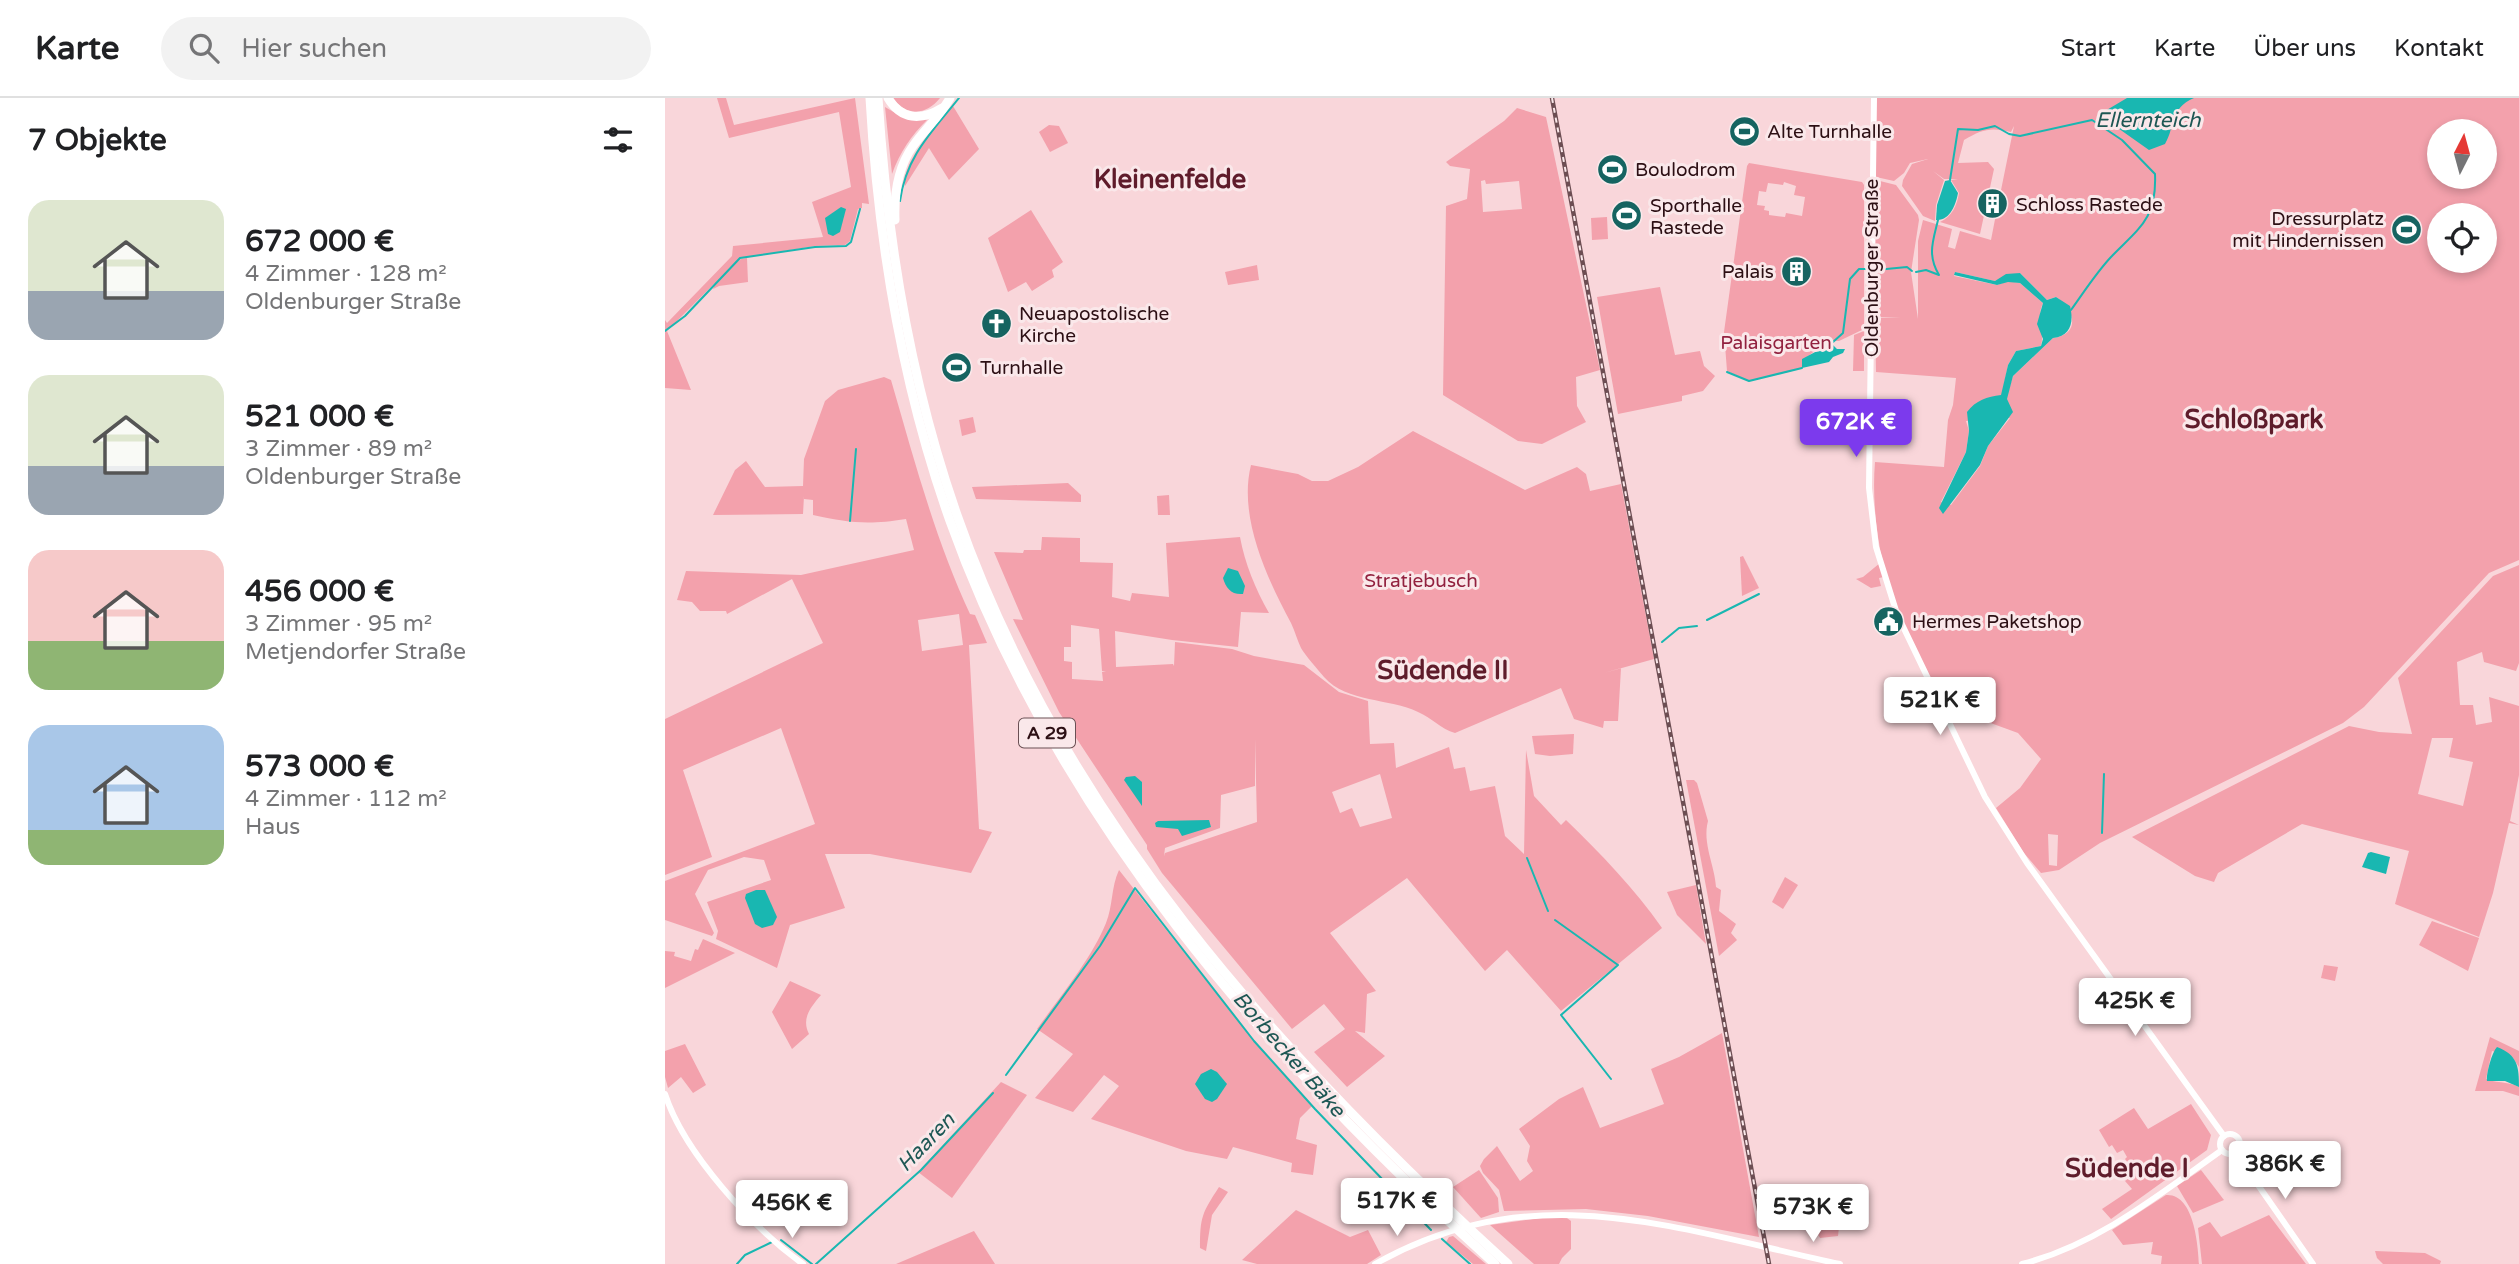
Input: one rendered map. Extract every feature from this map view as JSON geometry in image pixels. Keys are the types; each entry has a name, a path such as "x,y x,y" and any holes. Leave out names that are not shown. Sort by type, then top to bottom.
{"highway":[{"name":"A 29","path":"870,98 879,194 893,295 922,430 949,517 972,578 1029,701 1107,832 1191,946 1283,1054 1353,1128 1444,1212 1508,1264"},
{"name":"A 29","path":"878,98 888,205 901,294 930,428 961,525 1013,650 1037,698 1082,776 1154,884 1235,986 1323,1085 1495,1264"},
{"path":"888,98 896,110 914,118 928,116 948,101"},
{"path":"901,294 903,284 895,213 898,181 913,146 948,101"}],"street":[{"name":"Oldenburger Straße","path":"1874,98 1869,488 1873,531 1884,577 1897,614 1969,766 2000,823 2087,949 2224,1136"},
{"path":"665,1094 682,1132 705,1166 766,1234 803,1264"},
{"path":"2230,1135 2238,1140 2239,1146 2235,1152 2227,1154 2222,1150 2220,1144 2224,1136 2230,1135"},
{"path":"2022,1264 2071,1247 2107,1228 2222,1150"},
{"path":"2235,1152 2313,1264"},
{"path":"1375,1264 1431,1238 1504,1218 1572,1214 1630,1219 1840,1264"}],"green space":[{"path":"717,98 726,98 734,125 855,98 869,204 862,203 862,208 858,209 850,241 845,245 815,246 740,258 733,265 747,258 748,282 713,289 715,283 667,331 691,390 665,388 665,320 667,323 732,256 733,246 823,237 812,202 851,187 839,112 729,138"},
{"path":"893,98 940,98 929,108 910,111"},
{"name":"Schloßpark","path":"1876,98 2519,98 2519,560 2489,573 2364,707 2343,723 2100,843 2059,870 2041,873 2024,853 1996,808 2020,788 2041,759 2018,733 1944,706 1892,597 1878,539 1874,500 1875,462 1944,467 1948,420 1953,405 1956,378 1876,372 1875,318 1901,318 1875,317 1876,180 1896,185 1918,215 1911,272 1918,319 1918,241 1923,220 1952,229 1948,247 1955,249 1960,231 1991,240 2001,202 1999,200 2014,126 2011,132 1987,130 1964,140 1958,163 1988,162 1994,169 1980,234 1940,222 1951,214 1955,206 1959,193 1951,180 1958,179 1944,179 1933,171 1944,180 1936,205 1935,221 1923,216 1902,186 1912,164 1928,159 1910,163 1904,173 1894,181 1876,177","holes":["1955,272 1995,281 2020,273 2047,300 2056,297 2071,314 2068,331 2053,338 2013,376 2006,399 2002,394 2008,365 2016,351 2041,346 2040,314 2043,303 2020,283 2008,281 1997,285 1954,276","2010,418 1988,446 1980,466 1951,505 1941,502 1966,452 1969,431 1966,421","2048,834 2058,835 2057,866 2049,865"]},
{"path":"953,106 979,149 949,180 929,148 905,186 905,176 914,155"},
{"path":"885,107 904,118 927,120 907,145 892,174"},
{"path":"1517,108 1546,117 1600,370 1576,377 1577,406 1586,422 1542,444 1518,441 1443,395 1446,206 1467,199 1470,169 1450,166 1446,162 1504,121","holes":["1485,180 1486,184 1519,181 1522,209 1483,212 1481,181"]},
{"path":"1049,125 1059,126 1068,143 1050,152 1039,132"},
{"name":"Palaisgarten","path":"1749,163 1862,182 1864,185 1864,329 1839,341 1823,344 1806,358 1802,368 1749,381 1727,371 1724,332","holes":["1784,182 1796,186 1794,195 1805,197 1802,216 1786,213 1785,217 1769,215 1769,211 1764,210 1765,206 1757,205 1759,191 1766,192 1768,183 1783,185","1799,263 1807,281 1797,285 1790,267"]},
{"path":"1031,210 1063,262 1052,270 1054,277 1032,291 1026,282 1008,292 988,238"},
{"path":"1607,217 1608,239 1592,240 1591,218"},
{"path":"1257,265 1259,280 1228,285 1225,272"},
{"path":"1660,287 1675,355 1700,351 1704,366 1715,376 1703,391 1682,396 1682,401 1618,414 1597,297"},
{"path":"1864,331 1864,371 1853,371 1854,335"},
{"path":"884,377 891,380 946,557 970,614 975,615 987,643 969,645 979,829 992,832 971,873 870,854 825,854 845,908 790,925 777,968 716,939 718,931 707,902 771,880 764,860 744,857 708,870 695,894 714,933 712,936 665,920 665,881 815,824 781,728 683,770 712,857 665,875 665,719 823,643 792,579 727,614 726,611 700,611 692,602 677,600 686,571 801,575 914,550 906,519 859,522 813,515 813,500 804,499 804,496 803,514 713,515 735,470 746,461 765,487 803,486 804,459 825,401 838,390","holes":["959,614 963,645 922,651 918,620"]},
{"path":"973,417 976,432 962,436 959,420"},
{"name":"Stratjebusch","path":"1413,431 1525,490 1577,467 1586,474 1590,491 1621,484 1654,659 1621,668 1618,721 1604,721 1603,728 1574,719 1561,688 1455,733 1423,714 1344,691 1324,677 1303,651 1257,547 1248,505 1251,465 1298,474 1312,481 1328,481 1358,467"},
{"path":"1068,483 1081,495 1081,502 976,499 972,487"},
{"path":"1169,495 1170,515 1158,515 1157,496"},
{"path":"1042,537 1080,538 1080,562 1113,563 1112,597 1130,601 1132,593 1169,597 1166,543 1240,537 1251,576 1269,613 1241,612 1238,647 1115,631 1116,667 1174,666 1175,642 1232,649 1304,665 1339,692 1368,701 1370,744 1394,743 1396,768 1449,747 1454,769 1465,767 1470,791 1495,786 1505,836 1524,854 1526,750 1534,796 1561,825 1566,820 1592,846 1629,886 1662,928 1561,1011 1507,950 1485,971 1407,878 1330,933 1376,991 1367,994 1365,1033 1355,1031 1385,1056 1347,1087 1314,1052 1345,1029 1324,1004 1292,1029 1162,873 1147,845 1059,712 1013,619 1023,620 994,552 1023,553 1024,550 1041,550","holes":["1071,625 1099,629 1102,671 1106,671 1102,672 1103,681 1072,679 1072,662 1064,661 1064,647 1071,647","1255,739 1257,822 1165,853 1164,856 1165,848 1220,828 1221,795 1255,786","1380,774 1392,818 1360,827 1352,808 1340,813 1332,792"]},
{"path":"1743,556 1759,588 1742,596 1740,557"},
{"path":"1880,563 1884,577 1879,578 1881,586 1871,588 1856,579 1863,577"},
{"path":"2519,565 2519,663 2516,671 2484,662 2482,652 2457,662 2460,705 2473,705 2476,725 2492,722 2489,697 2519,706 2519,775 2510,821 2519,825 2509,823 2493,893 2479,937 2395,904 2409,851 2302,824 2218,873 2214,882 2195,876 2132,837 2349,726 2379,732 2412,734 2398,678 2493,576","holes":["2432,738 2453,738 2449,757 2473,762 2463,806 2418,794"]},
{"path":"1574,734 1573,754 1535,754 1532,736"},
{"path":"1686,780 1694,780 1697,783 1708,821 1708,846 1716,887 1721,890 1719,911 1736,924 1731,933 1737,940 1719,956"},
{"path":"1119,870 1254,1041 1312,1106 1300,1118 1296,1139 1317,1145 1313,1175 1291,1172 1292,1163 1233,1147 1227,1159 1186,1151 1091,1119 1119,1086 1104,1075 1073,1112 1035,1098 1073,1054 1037,1029 1075,978 1100,936 1108,917"},
{"path":"1785,877 1798,885 1783,909 1772,902"},
{"path":"1696,885 1706,944 1677,915 1667,892"},
{"path":"2432,921 2479,938 2468,971 2419,945"},
{"path":"703,939 735,953 665,988 665,951 675,952 674,956 691,961 695,949 698,950"},
{"path":"2324,965 2338,967 2335,981 2321,978"},
{"path":"790,981 821,995 807,1018 809,1034 792,1049 772,1012"},
{"path":"1722,1033 1759,1237 1648,1216 1586,1209 1504,1211 1499,1190 1480,1166 1497,1146 1520,1181 1533,1171 1527,1161 1530,1146 1519,1129 1559,1099 1583,1087 1600,1128 1664,1104 1651,1069"},
{"path":"2490,1037 2519,1051 2519,1067 2513,1058 2492,1051 2486,1079 2519,1087 2519,1096 2503,1091 2475,1091"},
{"path":"685,1044 706,1085 693,1093 681,1077 668,1088 665,1077 665,1051"},
{"path":"1001,1082 1027,1095 952,1198 918,1172"},
{"path":"2191,1104 2211,1135 2207,1150 2111,1219 2102,1209 2132,1189 2125,1181 2136,1173 2125,1159 2127,1157 2123,1150 2117,1153 2112,1145 2109,1147 2099,1130 2134,1108 2148,1129"},
{"path":"1479,1170 1498,1198 1499,1212 1481,1218 1453,1187"},
{"path":"2201,1170 2224,1200 2193,1213 2177,1186"},
{"path":"1219,1187 1228,1192 1212,1215 1206,1251 1200,1248 1202,1222"},
{"path":"2166,1195 2183,1202 2188,1211 2196,1233 2199,1264 2161,1264 2162,1256 2151,1254 2153,1242 2123,1245 2112,1230"},
{"path":"1296,1210 1350,1237 1368,1230 1381,1255 1367,1264 1257,1264 1242,1260"},
{"path":"2269,1215 2306,1264 2202,1264 2198,1228 2210,1222 2221,1237"},
{"path":"1540,1218 1567,1218 1571,1221 1571,1249 1559,1264 1534,1264 1490,1225"},
{"path":"1840,1218 1838,1236 1820,1238 1814,1221"},
{"path":"974,1231 995,1264 896,1264"},
{"path":"1453,1236 1486,1264 1473,1264 1446,1242"},
{"path":"2375,1251 2425,1253 2441,1261 2440,1264 2383,1264"}],"water":[{"name":"Ellernteich","path":"2127,98 2194,98 2180,107 2165,144 2149,150 2115,126 2112,119 2100,114"},
{"path":"1950,180 1958,193 1956,202 1949,215 1936,220 1937,205 1945,181"},
{"path":"841,207 846,209 840,232 833,236 828,234 825,218"},
{"path":"1955,272 1995,281 2006,274 2020,273 2047,300 2056,297 2070,306 2072,317 2070,327 2064,334 2053,338 2013,376 2007,399 2013,412 1988,446 1980,465 1943,514 1939,508 1966,452 1969,431 1967,412 1982,400 2001,395 2008,365 2016,351 2041,346 2043,339 2037,324 2043,303 2020,283 1997,285 1954,275"},
{"path":"1832,341 1837,349 1845,349 1843,353 1829,362 1802,368 1802,359 1819,350 1825,342"},
{"path":"1228,568 1238,571 1245,586 1243,594 1232,592 1226,585 1223,578"},
{"path":"1135,776 1142,782 1142,806 1124,780 1126,777"},
{"path":"1209,820 1211,827 1182,836 1178,829 1156,827 1155,823 1158,821"},
{"path":"2371,852 2390,857 2386,874 2362,867"},
{"path":"765,890 777,917 773,925 762,928 755,924 745,898 746,894"},
{"path":"2497,1047 2516,1062 2519,1087 2505,1081 2487,1081 2487,1073"},
{"path":"1211,1069 1227,1084 1212,1102 1205,1099 1195,1084 1201,1074"}],"waterway":[{"path":"900,201 903,185 914,158 959,98"},
{"path":"1950,180 1958,129 1978,130 1995,126 2009,134 2020,136 2092,120 2122,140 2155,174 2153,202 2144,222 2095,276 2071,310"},
{"path":"665,331 685,316 740,258 815,247 846,246 851,242 860,209"},
{"path":"1916,272 1926,270 1939,275 1932,254 1938,220"},
{"path":"1876,270 1907,267 1912,271"},
{"path":"1833,342 1843,333 1850,279 1859,269 1866,269"},
{"path":"1727,372 1749,381 1802,368"},
{"path":"850,521 856,449"},
{"path":"1707,620 1759,594"},
{"path":"1662,642 1679,628 1697,626"},
{"path":"2102,833 2104,774"},
{"path":"1527,858 1548,911"},
{"name":"Borbecker Bäke","path":"1006,1075 1100,946 1135,888 1254,1041 1431,1230"},
{"path":"1555,920 1618,965 1561,1015 1611,1079"},
{"name":"Haaren","path":"816,1264 921,1170 993,1093"},
{"name":"Borbecker Bäke","path":"1442,1239 1470,1264"},
{"name":"Haaren","path":"781,1240 812,1264"},
{"name":"Haaren","path":"737,1264 745,1255 772,1242"}],"railway":[{"path":"1552,98 1769,1264"}],"place":[{"name":"Alte Turnhalle","path":"1744,131"},
{"name":"Boulodrom","path":"1612,169"},
{"name":"Schloss Rastede","path":"1993,204"},
{"name":"Sporthalle Rastede","path":"1627,216"},
{"name":"Dressurplatz mit Hindernissen","path":"2407,229"},
{"name":"Palais","path":"1797,271"},
{"name":"Neuapostolische Kirche","path":"996,324"},
{"name":"Turnhalle","path":"957,367"},
{"name":"Hermes Paketshop","path":"1889,621"}],"district":[{"name":"Kleinenfelde","path":"1170,179"},
{"name":"Schloßpark","path":"2254,419"},
{"name":"Südende II","path":"1443,670"},
{"name":"Südende I","path":"2127,1168"}]}
